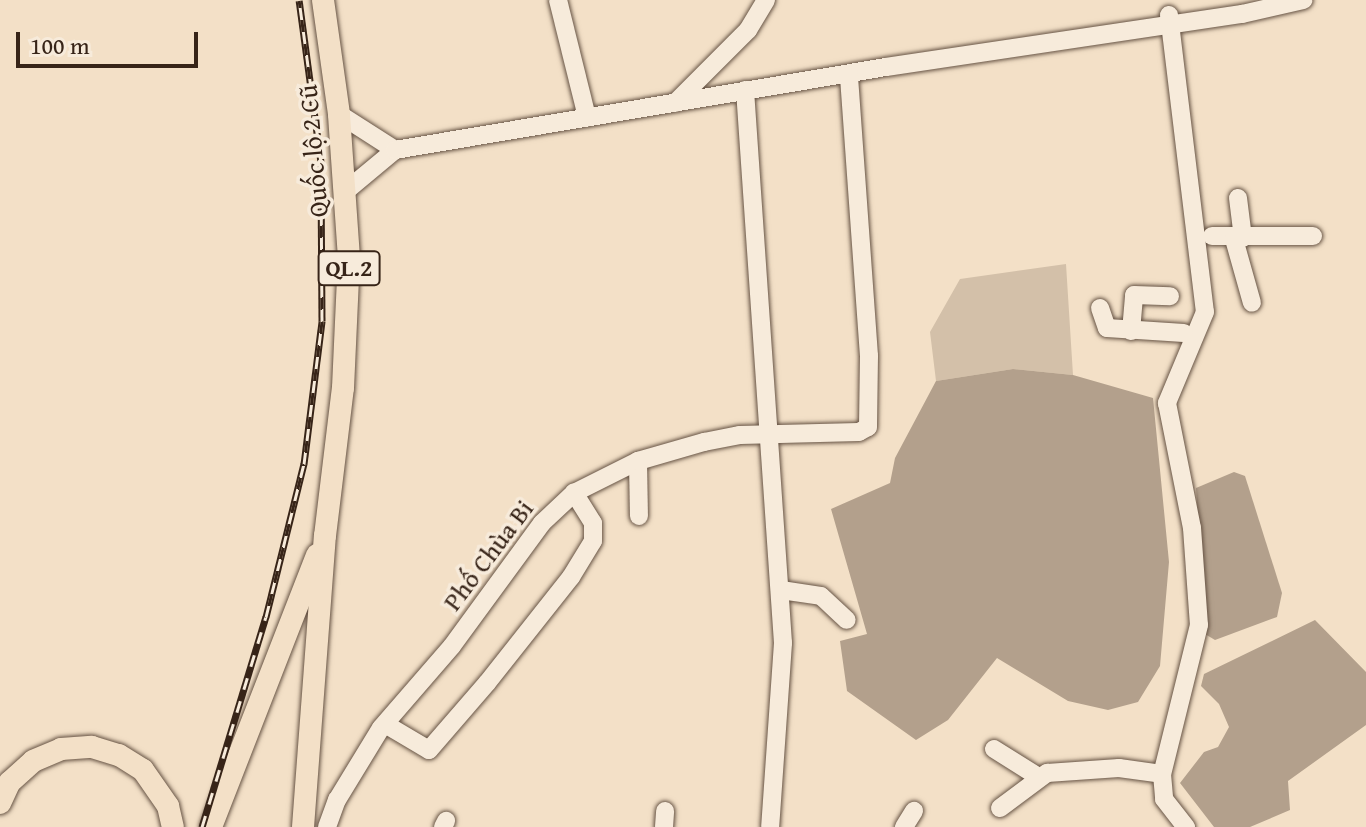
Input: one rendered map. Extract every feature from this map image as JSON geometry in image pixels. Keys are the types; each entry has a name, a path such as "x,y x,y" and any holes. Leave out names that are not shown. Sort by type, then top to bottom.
{"main road":[{"name":"Quốc lộ 2 Cũ","path":"303,827 325,536 343,388 347,190 323,0"},
{"name":"Quốc lộ 2 Cũ","path":"211,827 325,536"},
{"path":"0,803 10,782 33,761 61,749 92,747 119,755 143,770 168,806 173,827"}],"street":[{"path":"558,0 587,117"},
{"path":"675,103 748,30 766,0"},
{"path":"347,190 395,150 849,74 1168,11 1303,0"},
{"path":"1168,11 1204,234 1205,312 1191,335 1167,403 1192,528 1199,625 1162,774 1164,799 1186,827"},
{"name":"Phố Chùa Bi","path":"327,827 337,800 385,724 449,651 542,523 574,493 638,461 704,442 770,433 859,432 872,417 849,74"},
{"path":"745,90 783,643 770,827"},
{"path":"339,114 395,150"},
{"path":"1238,198 1238,239 1252,303"},
{"path":"1204,234 1238,239 1313,236"},
{"path":"1131,331 1134,295 1170,296"},
{"path":"1100,308 1103,326 1191,335"},
{"path":"638,461 639,516"},
{"path":"385,724 429,750 487,683 571,577 593,541 593,523 574,493"},
{"path":"781,590 821,596 847,620"},
{"path":"994,749 1037,776"},
{"path":"1000,808 1037,776 1119,768 1162,774"},
{"path":"904,827 914,811"}],"shaded area":[{"path":"1066,264 1073,375 1013,369 936,381 930,332 960,279"},
{"path":"1013,369 1073,375 1153,398 1169,562 1160,666 1138,702 1108,710 1068,701 997,658 948,720 916,740 847,691 840,641 867,634 831,509 890,483 895,458 936,381"},
{"path":"1234,472 1245,476 1282,593 1277,617 1215,640 1205,634 1196,488"},
{"path":"1315,620 1366,672 1366,725 1288,781 1290,810 1250,827 1214,827 1180,783 1204,752 1218,747 1229,727 1219,704 1201,686 1204,674"}],"railway":[{"path":"202,827 266,617 304,464 322,321 321,162 299,0"}]}
